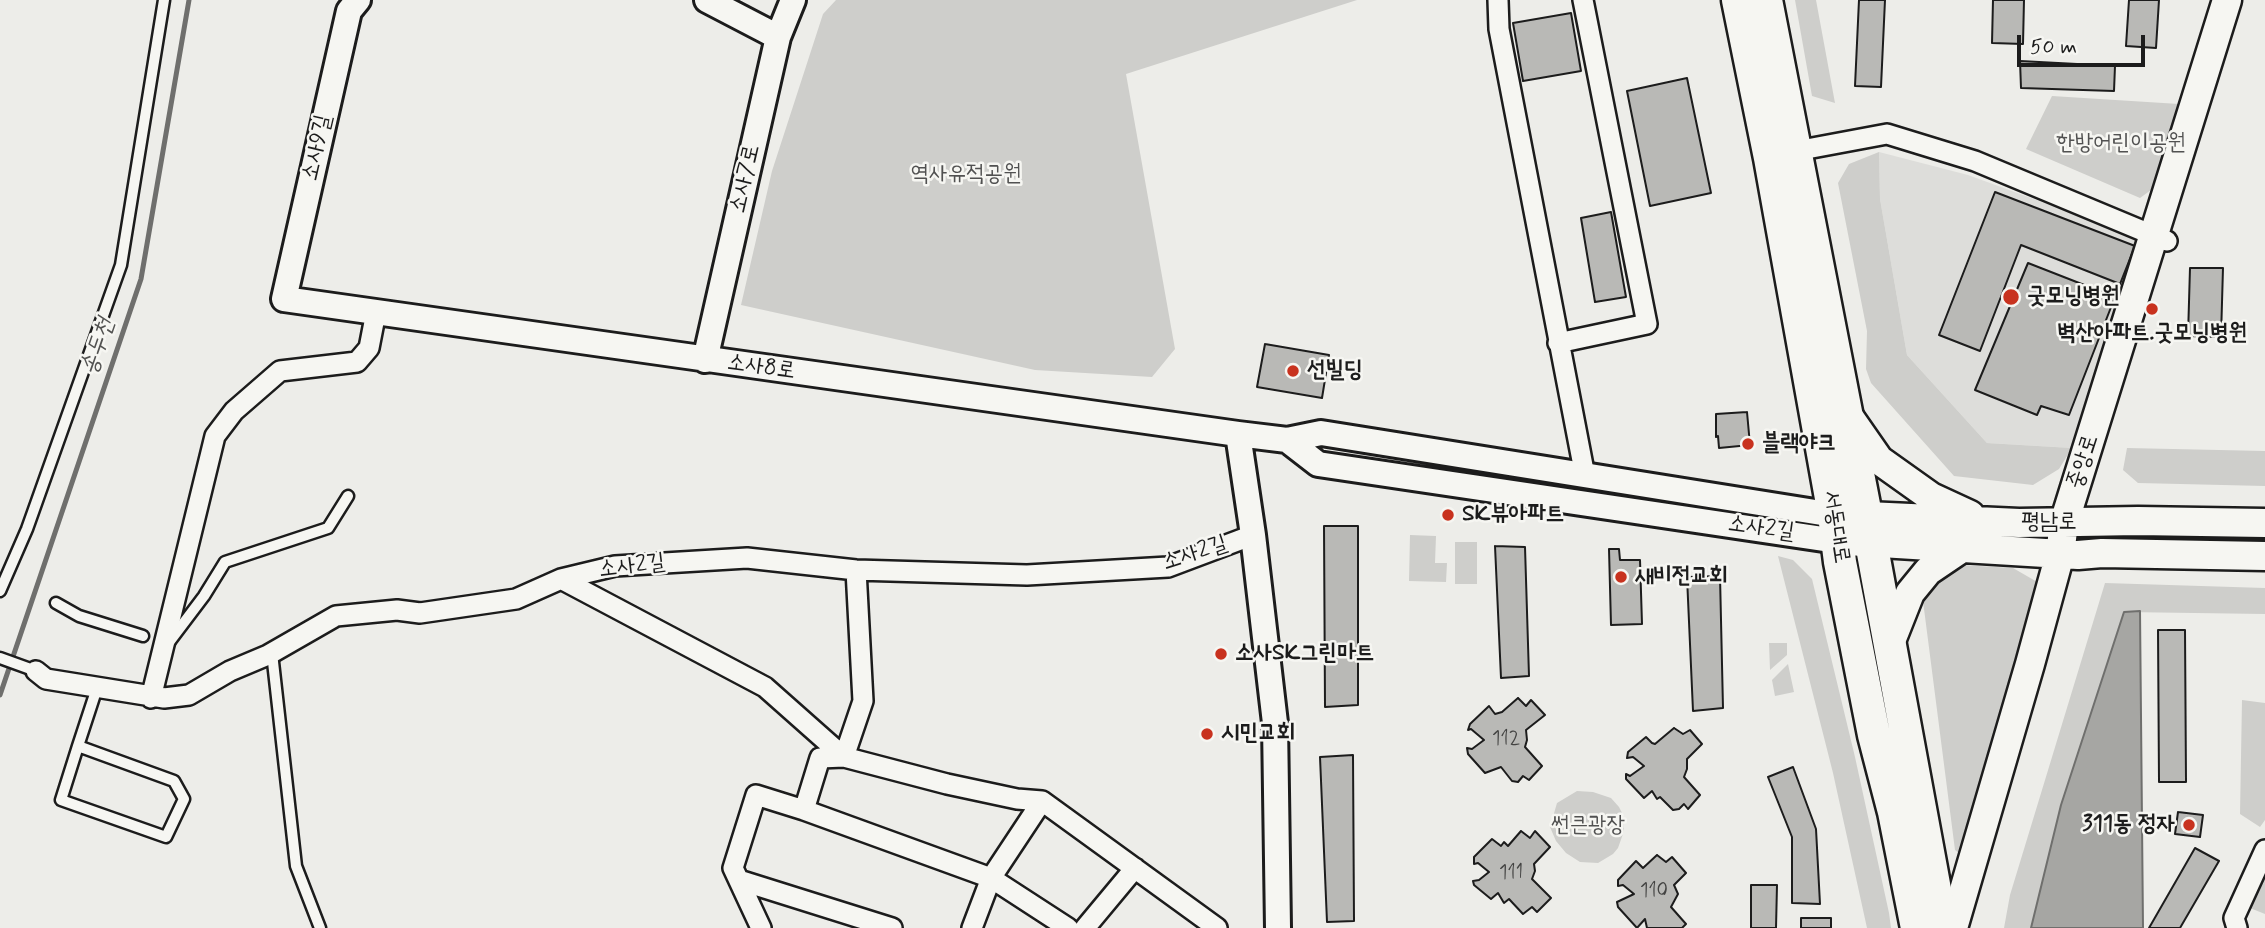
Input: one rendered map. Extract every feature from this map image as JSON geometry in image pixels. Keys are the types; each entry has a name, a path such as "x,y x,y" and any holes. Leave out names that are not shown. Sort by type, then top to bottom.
{"main road":[{"name":"서동대로","path":"1738,0 1770,158 1874,735 1894,811 1917,928"},
{"name":"서동대로","path":"1766,0 1942,928"},
{"name":"중앙로","path":"2161,238 2227,0"},
{"name":"중앙로","path":"1971,928 2069,554 2073,523 2161,238 2239,0"},
{"path":"1846,414 1879,460 1931,497 1985,522"},
{"name":"평남로","path":"1836,528 1868,529 1985,522 2265,523"},
{"name":"평남로","path":"1868,529 1962,548 2069,554 2265,556"},
{"path":"1889,646 1910,593 1928,571 1962,548"},
{"name":"중앙로","path":"1953,928 2069,554"}],"street":[{"name":"소사9길","path":"284,299 349,11 358,0"},
{"path":"707,0 778,37"},
{"name":"소사7로","path":"705,360 778,37 793,0"},
{"path":"1498,0 1499,29 1585,476"},
{"path":"1558,343 1647,324 1583,0"},
{"path":"1796,151 1886,134 1975,161 2161,238"},
{"name":"소사8로","path":"284,299 1286,440"},
{"path":"151,698 215,436 234,411 280,372 357,362 369,348 376,312"},
{"name":"소사2길","path":"1286,440 1321,433 1585,476 1836,528"},
{"name":"소사2길","path":"1238,434 1275,723 1278,928"},
{"name":"소사2길","path":"1286,440 1318,464 1836,528"},
{"name":"소사2길","path":"36,671 46,679 151,698 189,695 337,616 397,610 420,613 516,599 561,579 615,566 747,558 856,570 1027,575 1168,567 1253,535"},
{"path":"844,757 863,701 856,570"},
{"path":"561,579 765,687 844,757"},
{"path":"804,810 820,758 844,757 947,784 1017,799 1042,801 1217,928"},
{"path":"761,928 733,868 756,795 991,878 1068,928"},
{"path":"972,928 991,878 1042,801"},
{"path":"2237,928 2234,918 2265,850"},
{"path":"1085,928 1135,868"},
{"path":"739,880 892,928"}],"lane":[{"path":"0,591 27,528 121,265 164,0"},
{"path":"161,653 204,596 225,562 328,528 348,496"},
{"path":"56,603 79,616 143,636"},
{"path":"272,652 296,866 320,928"},
{"path":"0,658 36,671"},
{"path":"78,747 174,781 184,799 166,837 61,800 78,747 97,688"}],"shaded area":[{"name":"굿모닝병원","path":"1879,152 1968,175 2146,240 2072,448 1987,443 1907,355 1880,199"},
{"path":"2140,611 2143,928 2031,928 2061,805 2124,612"}],"green space":[{"name":"역사유적공원","path":"836,0 1357,0 1126,74 1175,349 1152,377 1035,370 741,305 772,171 823,14"},
{"path":"1795,0 1816,0 1835,103 1812,96"},
{"name":"한방어린이공원","path":"2052,96 2179,104 2151,190 2140,198 2026,149"},
{"path":"1879,152 1880,199 1907,355 1987,443 2072,448 2059,469 2033,485 1954,476 1871,383 1866,369 1867,331 1838,183 1849,164"},
{"path":"2127,448 2265,451 2265,486 2138,483 2123,470"},
{"path":"1410,535 1436,536 1435,563 1447,563 1446,582 1409,581"},
{"path":"1455,542 1477,542 1477,584 1455,584"},
{"path":"1778,556 1793,560 1812,579 1855,757 1891,928 1867,928 1833,773"},
{"path":"1961,565 2013,568 2039,583 1964,857 1955,850 1923,601 1928,585"},
{"path":"2105,583 2265,588 2265,614 2124,612 2061,805 2031,928 2004,928 2010,895"},
{"path":"1769,643 1787,643 1787,655 1770,670"},
{"path":"1788,664 1794,692 1775,696 1772,680"},
{"path":"2242,700 2265,703 2265,820 2260,827 2240,814"},
{"name":"썬큰광장","path":"1577,791 1593,792 1611,798 1623,815 1624,831 1618,848 1598,863 1580,862 1566,853 1556,841 1550,827 1557,803"},
{"path":"2265,863 2265,914 2245,906"}],"building":[{"path":"1859,0 1885,0 1881,87 1855,86"},
{"path":"1993,0 2024,0 2023,44 1992,43"},
{"path":"2129,0 2159,0 2156,48 2126,46"},
{"path":"1571,13 1581,71 1523,81 1513,23"},
{"path":"2020,61 2115,66 2114,91 2021,88"},
{"path":"1687,78 1711,193 1650,206 1627,91"},
{"path":"1995,192 2135,246 2120,284 2021,245 1980,351 1939,335"},
{"path":"1611,212 1626,297 1595,302 1581,218"},
{"path":"2028,263 2115,297 2069,415 2041,406 2037,415 1975,390"},
{"path":"2190,268 2223,268 2221,337 2188,336"},
{"name":"선빌딩","path":"1265,344 1329,355 1322,398 1257,387"},
{"path":"1747,412 1750,445 1719,448 1716,414"},
{"path":"1324,526 1358,526 1358,705 1325,707"},
{"path":"1495,546 1525,547 1529,676 1501,678"},
{"path":"1609,549 1619,549 1620,560 1640,560 1642,624 1611,625"},
{"path":"1720,576 1723,708 1693,711 1687,577"},
{"path":"2158,630 2185,630 2186,782 2159,782"},
{"path":"1518,698 1526,706 1531,700 1545,715 1526,730 1525,747 1542,766 1529,780 1523,776 1518,782 1512,781 1501,767 1485,773 1468,754 1467,748 1472,749 1484,740 1471,729 1468,730 1470,724 1489,706 1495,714 1502,712"},
{"path":"1674,728 1683,734 1690,730 1702,744 1687,759 1684,777 1700,795 1688,809 1684,804 1673,810 1660,797 1657,799 1652,791 1644,798 1626,779 1626,774 1630,776 1644,766 1633,757 1627,758 1628,752 1646,737 1655,744"},
{"path":"1353,755 1354,921 1327,922 1320,757"},
{"path":"1793,767 1816,829 1820,904 1792,903 1792,837 1768,777"},
{"name":"311동 정자","path":"2178,812 2203,815 2200,837 2175,834"},
{"path":"1521,831 1530,838 1535,831 1550,847 1534,864 1532,879 1551,898 1537,912 1532,907 1523,914 1509,899 1504,903 1498,893 1491,899 1474,885 1473,881 1489,872 1478,863 1474,864 1474,857 1492,839 1501,846 1504,842 1508,846"},
{"path":"2195,848 2219,861 2180,928 2149,928"},
{"path":"1657,855 1666,862 1672,857 1686,873 1674,885 1678,894 1671,907 1686,924 1682,928 1647,928 1645,919 1637,928 1618,907 1617,902 1634,894 1623,885 1618,886 1618,880 1636,861 1643,868"},
{"path":"1751,885 1777,885 1776,928 1751,928"},
{"path":"1801,918 1831,918 1831,928 1801,928"}],"waterway":[{"name":"송두천","path":"0,695 141,279 189,0"}],"place":[{"name":"굿모닝병원","path":"2011,297"},
{"name":"벽산아파트.굿모닝병원","path":"2152,309"},
{"name":"선빌딩","path":"1293,371"},
{"name":"블랙야크","path":"1748,444"},
{"name":"SK뷰아파트","path":"1448,515"},
{"name":"새비전교회","path":"1621,577"},
{"name":"소사SK그린마트","path":"1221,654"},
{"name":"시민교회","path":"1207,734"},
{"name":"311동 정자","path":"2189,825"}]}
